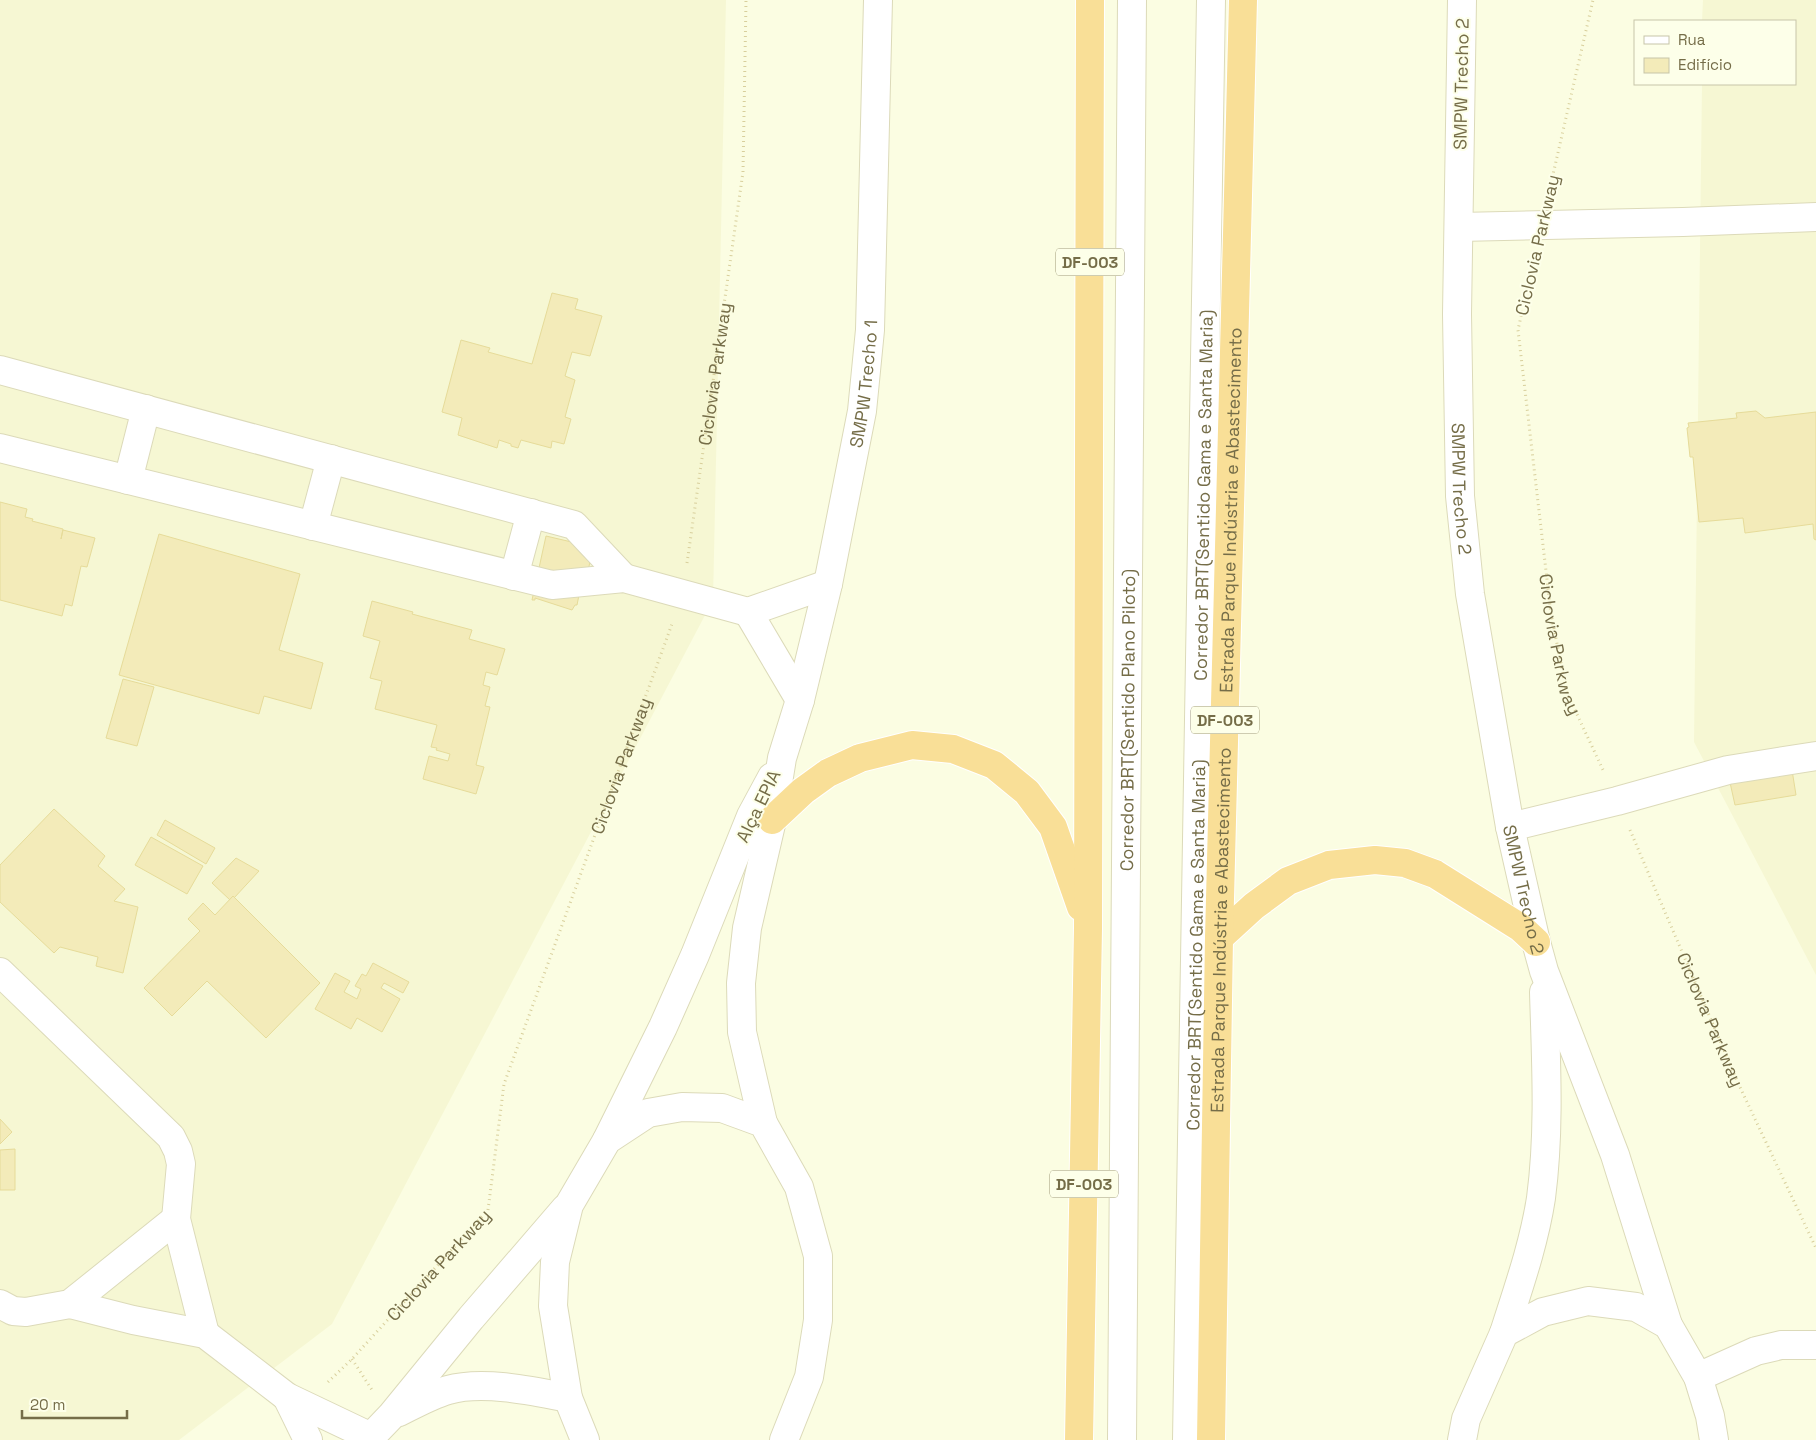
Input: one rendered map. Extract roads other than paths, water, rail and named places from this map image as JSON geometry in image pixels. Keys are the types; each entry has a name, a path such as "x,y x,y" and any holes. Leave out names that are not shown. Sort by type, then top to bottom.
{"highway":[{"name":"DF-003","path":"1079,1440 1088,928 1090,0"},
{"name":"Estrada Parque Indústria e Abastecimento","path":"1212,1440 1219,938 1243,0"},
{"path":"772,820 803,791 828,773 860,758 912,745 953,749 994,765 1028,792 1053,827 1088,928"},
{"path":"1219,938 1254,906 1288,882 1329,865 1375,860 1405,863 1435,874 1521,928 1536,942"}],"street":[{"name":"SMPW Trecho 1","path":"782,758 800,700 828,584 862,411 870,330 878,0"},
{"name":"Corredor BRT(Sentido Plano Piloto)","path":"1122,1440 1132,0"},
{"name":"Corredor BRT(Sentido Gama e Santa Maria)","path":"1188,1440 1211,0"},
{"name":"SMPW Trecho 2","path":"1462,0 1458,314 1460,496 1470,594 1510,827 1544,971"},
{"path":"1459,227 1816,217"},
{"path":"0,370 574,525 624,578"},
{"path":"128,480 146,409"},
{"path":"0,448 552,585 624,578 748,612 828,584"},
{"path":"313,526 331,459"},
{"path":"514,576 531,513"},
{"path":"748,612 800,700"},
{"path":"1510,827 1617,801 1728,770 1816,756"},
{"name":"Alça EPIA","path":"782,758 772,820 747,928 741,983 742,1032 763,1123 799,1187 818,1256 818,1320 809,1377 784,1440"},
{"name":"Alça EPIA","path":"568,1204 606,1140 663,1027 695,955 751,816 782,758"},
{"path":"1544,971 1615,1155 1668,1325 1698,1377 1712,1428 1727,1440"},
{"path":"1462,1440 1466,1419 1504,1333 1530,1254 1541,1198 1547,1134 1544,971"},
{"path":"0,972 171,1137 178,1151 181,1164 176,1219 205,1334"},
{"path":"606,1140 648,1113 682,1107 722,1108 763,1123"},
{"path":"568,1204 554,1262 553,1306 568,1398 585,1440"},
{"path":"0,1304 13,1311 26,1312 70,1304 133,1320 205,1334 295,1401 369,1439 391,1416 568,1204"},
{"path":"70,1304 176,1219"},
{"path":"1504,1333 1543,1312 1588,1301 1636,1307 1668,1325"},
{"path":"1698,1377 1756,1351 1781,1345 1816,1345"},
{"path":"391,1416 424,1399 450,1389 480,1386 514,1388 568,1398"},
{"path":"295,1401 308,1440"}]}
